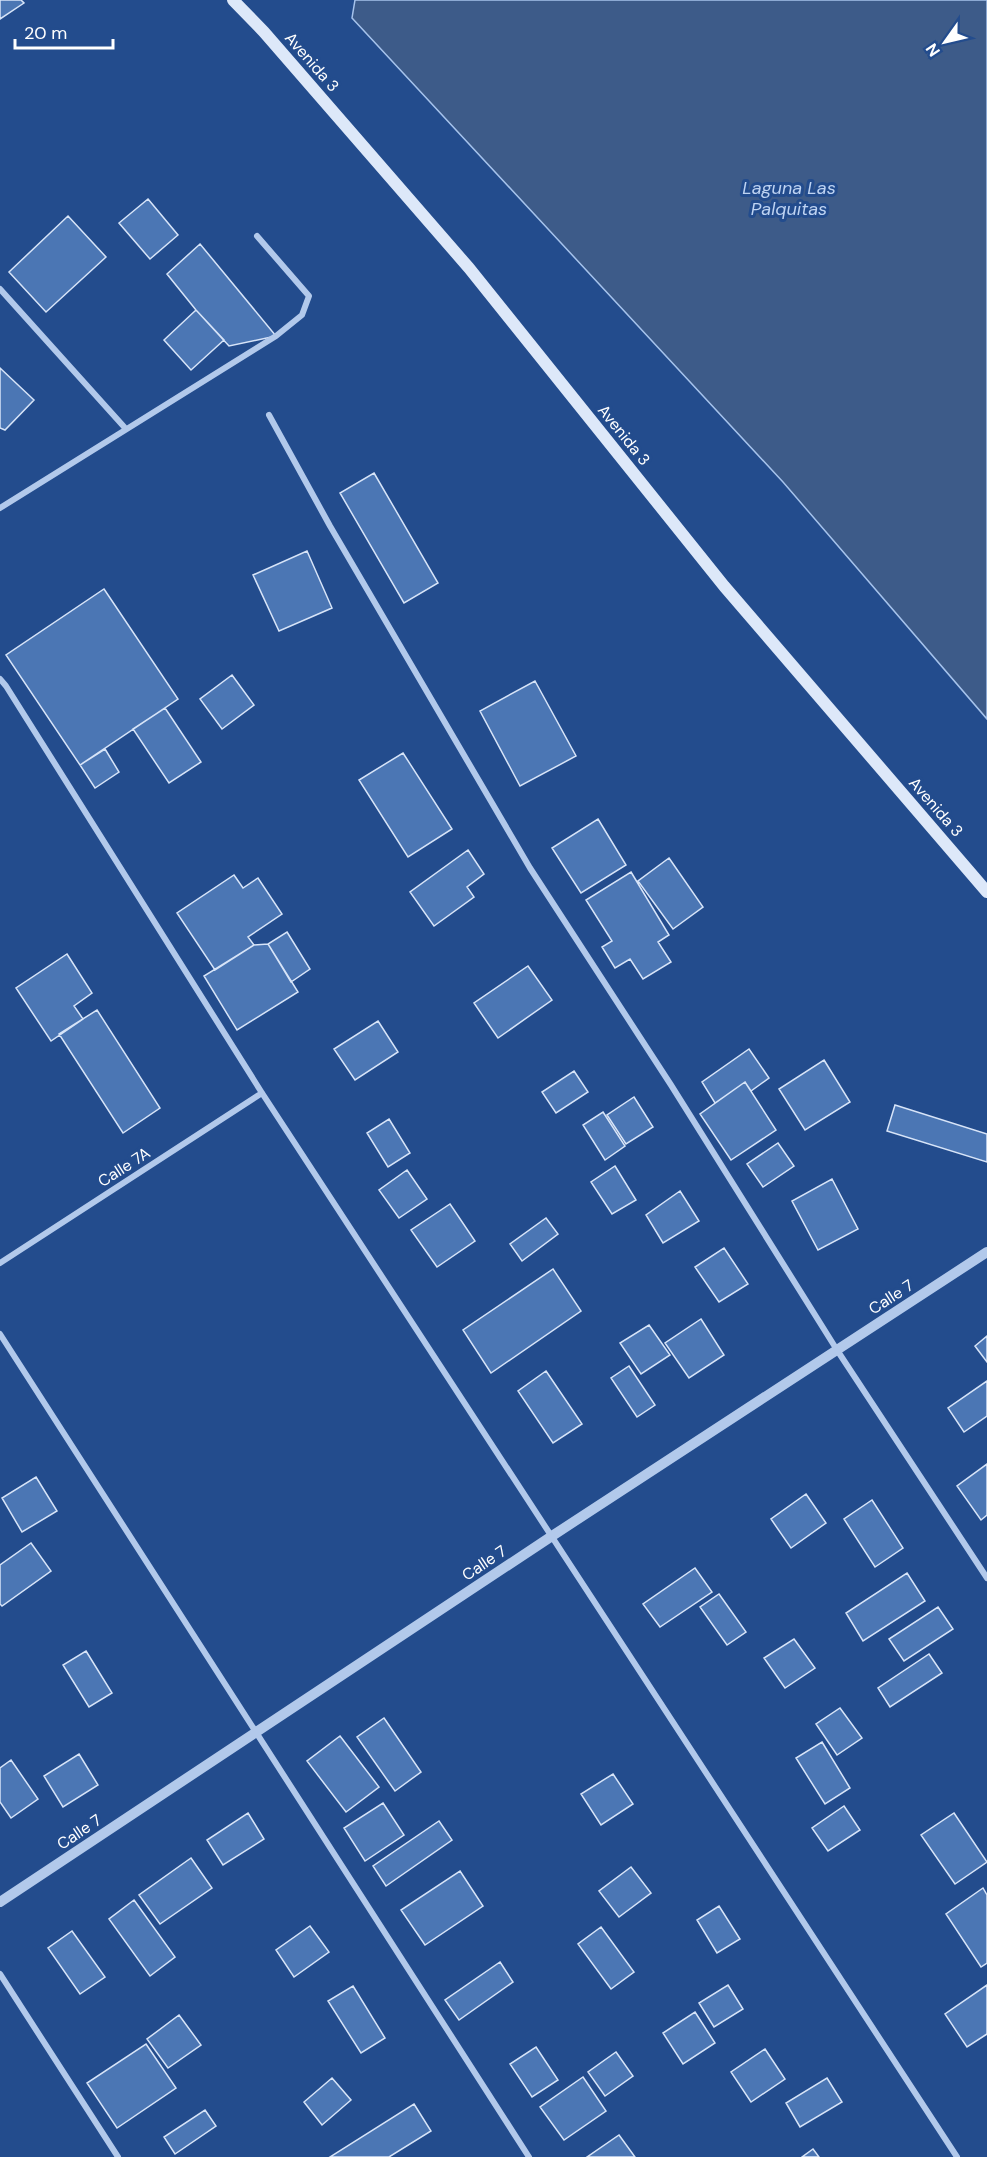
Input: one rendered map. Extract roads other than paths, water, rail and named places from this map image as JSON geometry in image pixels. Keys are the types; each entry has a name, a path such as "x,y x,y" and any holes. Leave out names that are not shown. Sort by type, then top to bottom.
{"main road":[{"name":"Avenida 3","path":"233,0 264,32 469,268 724,586 987,892"}],"street":[{"path":"0,508 276,336 302,315 309,296 257,236"},
{"path":"0,289 126,429"},
{"path":"269,415 342,546 530,868 671,1085 837,1350 987,1578"},
{"path":"0,679 262,1093 957,2157"},
{"name":"Calle 7A","path":"0,1263 262,1093"},
{"name":"Calle 7","path":"0,1902 552,1536 987,1252"},
{"path":"0,1334 529,2157"},
{"path":"0,1974 118,2157"}],"water":[{"name":"Laguna Las Palquitas","path":"355,0 987,0 987,719 783,482 352,18"}]}
